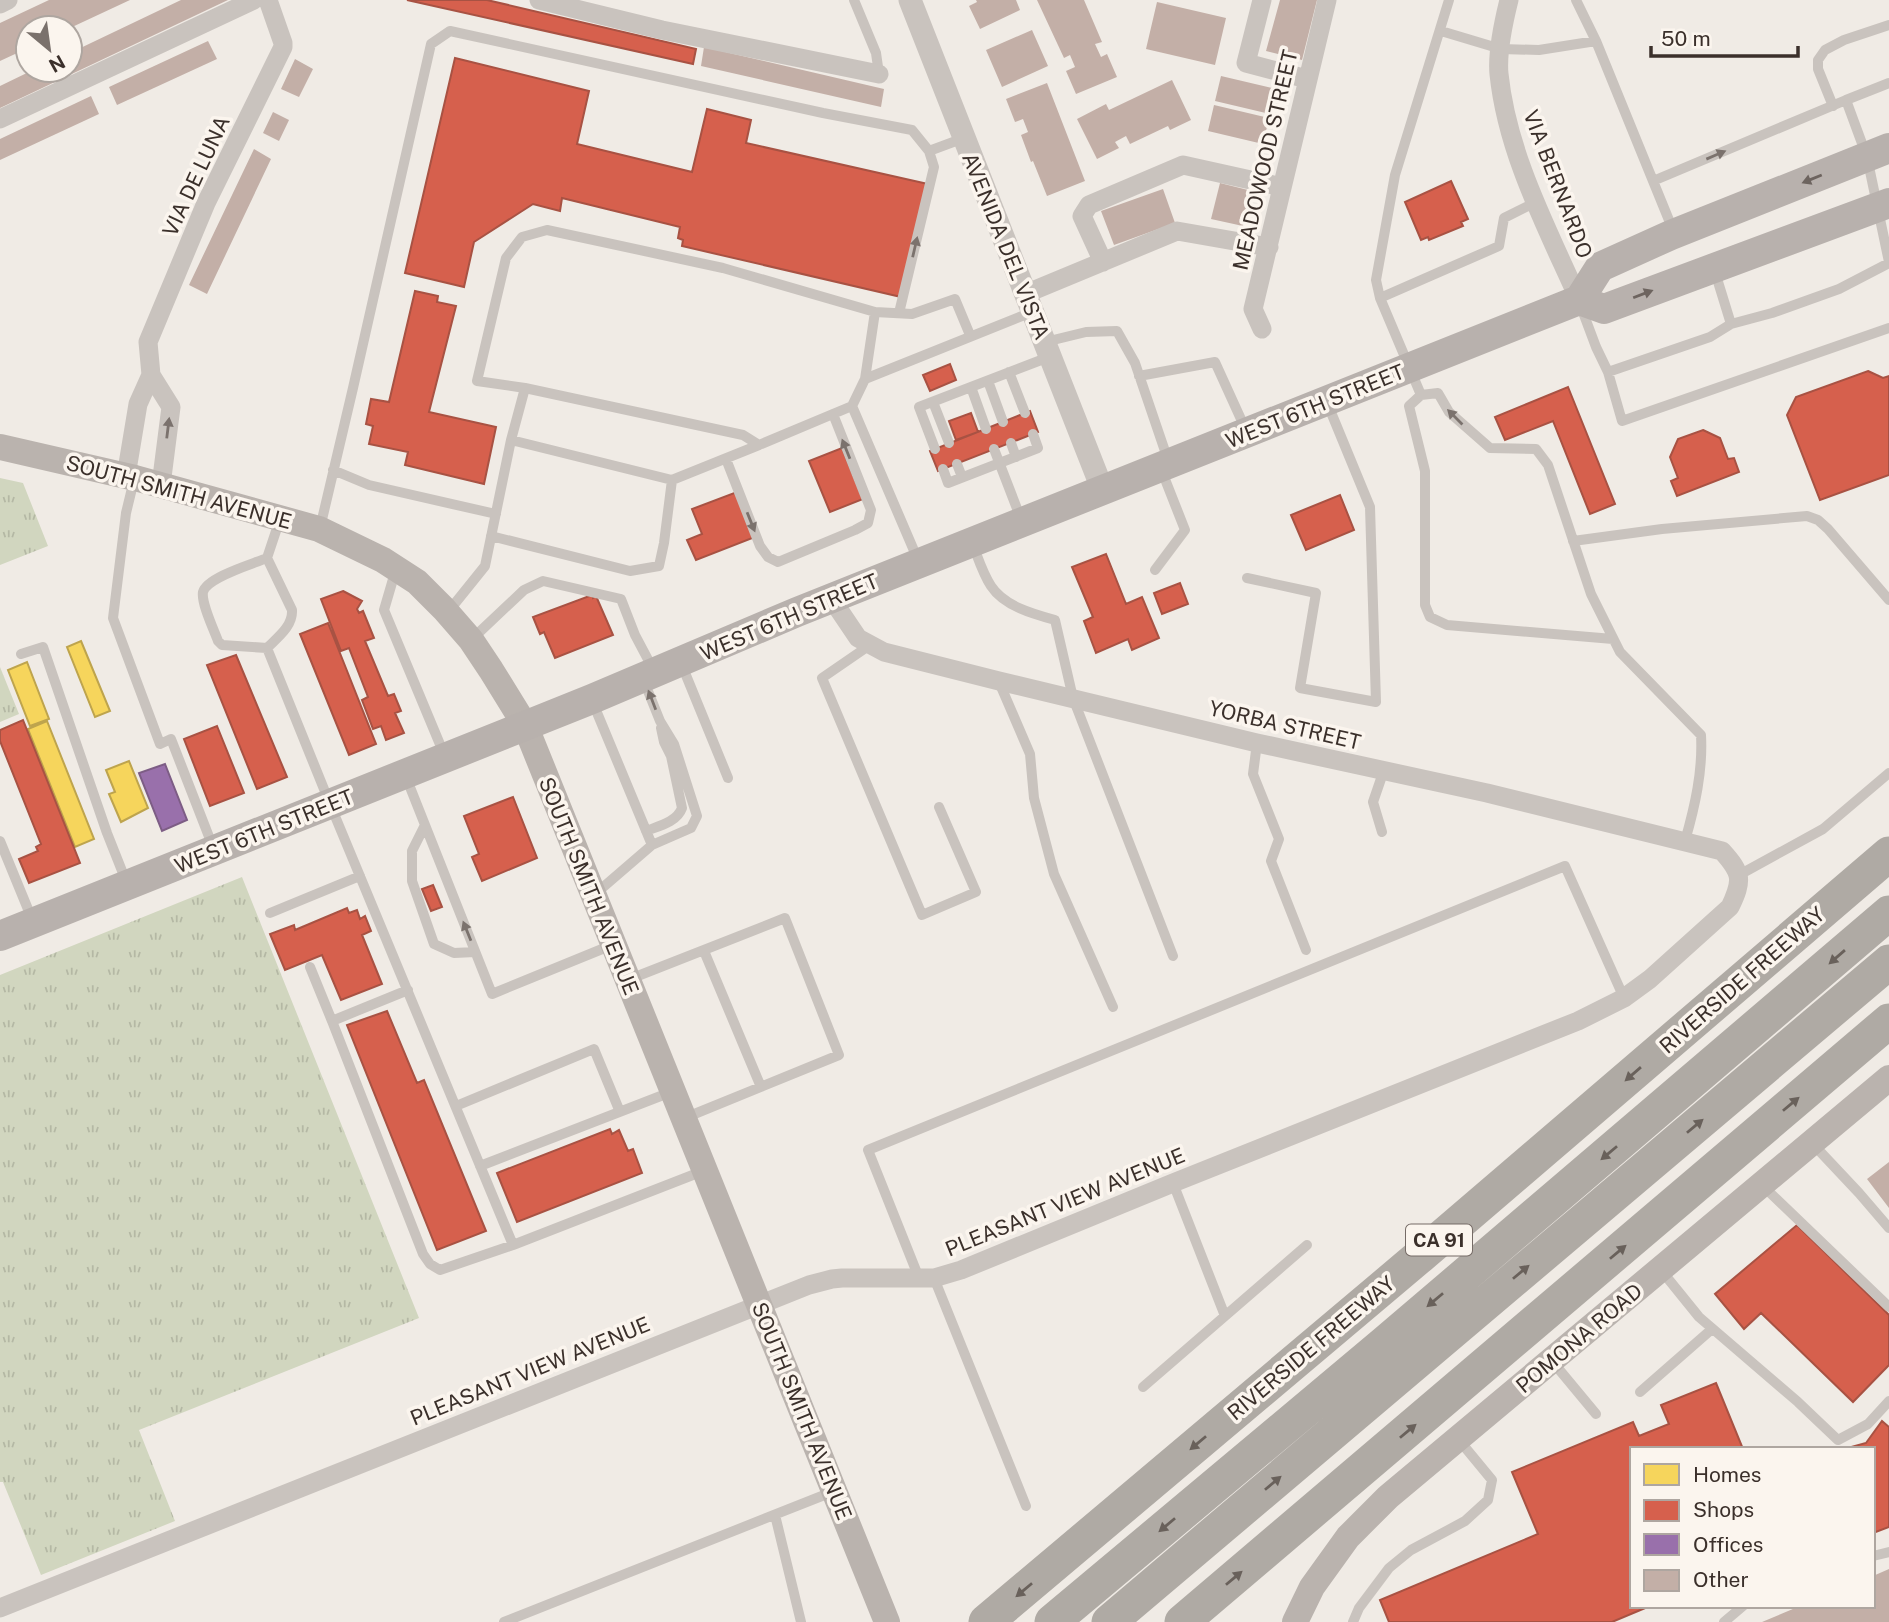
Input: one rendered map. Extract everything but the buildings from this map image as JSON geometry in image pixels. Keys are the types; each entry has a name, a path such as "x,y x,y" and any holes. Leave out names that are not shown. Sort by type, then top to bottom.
{"highway":[{"name":"RIVERSIDE FREEWAY","path":"986,1622 1420,1256 1889,854"},
{"path":"1052,1622 1395,1335 1889,913"},
{"path":"1109,1622 1889,962"},
{"path":"1182,1622 1889,1021"}],"main road":[{"path":"1878,152 1600,267 1579,300 1604,309 1884,205"},
{"name":"WEST 6TH STREET","path":"0,936 592,699 831,598 1326,402 1416,381 1579,300"},
{"name":"SOUTH SMITH AVENUE","path":"0,447 130,477 319,529 383,560 417,582 471,640 524,725 883,1613"},
{"name":"POMONA ROAD","path":"1295,1622 1312,1587 1348,1537 1388,1497 1889,1077"}],"street":[{"path":"0,4 8,0"},
{"path":"0,119 254,0"},
{"name":"VIA DE LUNA","path":"161,485 171,407 151,375 148,342 206,203 283,47 268,0"},
{"path":"539,0 662,30 879,74"},
{"name":"AVENIDA DEL VISTA","path":"910,0 1103,491"},
{"path":"1262,0 1246,63 1307,79"},
{"name":"MEADOWOOD STREET","path":"1262,329 1253,309 1327,0"},
{"name":"VIA BERNARDO","path":"1509,0 1499,71 1505,110 1516,151 1579,300"},
{"path":"1103,262 1082,216 1088,205 1171,170 1183,165 1282,187"},
{"path":"1029,303 1103,262 1177,231 1269,247"},
{"name":"VIA DE LUNA","path":"130,477 138,404 151,375"},
{"name":"YORBA STREET","path":"831,598 858,638 884,652 1257,743 1500,796 1685,841 1722,851 1739,875"},
{"name":"PLEASANT VIEW AVENUE","path":"0,1608 809,1285 832,1279 927,1278 961,1270 1578,1021 1624,998 1650,979 1730,907 1738,891 1739,875"}],"lane":[{"path":"854,0 876,52 879,74"},
{"path":"1449,0 1395,175 1376,280 1380,298 1416,381 1438,393 1449,412 1490,448 1536,449 1548,465 1591,594 1620,652 1701,735 1703,756 1695,807 1685,841"},
{"path":"1576,0 1597,41 1675,234"},
{"path":"1833,106 1818,69 1818,60 1825,50 1844,40 1889,25"},
{"path":"319,529 431,44 450,31 912,130 929,151 934,167 899,313"},
{"path":"1441,31 1501,49 1539,50 1597,41"},
{"path":"1653,181 1889,83"},
{"path":"1608,372 1710,337 1731,324 1772,313 1839,289 1889,262 1878,152 1846,100"},
{"path":"929,151 964,138"},
{"path":"1380,298 1499,246 1504,218 1536,202"},
{"path":"759,445 743,435 525,388 477,381 506,258 522,237 547,230 723,268 875,312 912,314 955,299 970,335"},
{"path":"1714,268 1731,324"},
{"path":"1579,300 1608,372 1622,421 1889,328"},
{"path":"865,379 970,335 1029,303"},
{"path":"511,440 672,480 852,406 865,379 875,312"},
{"path":"935,449 919,407 1009,372 1047,349 1086,332 1117,331 1135,363 1185,530 1155,570"},
{"path":"1139,376 1215,362 1247,433"},
{"path":"1009,372 1025,413"},
{"path":"988,381 1003,422"},
{"path":"1416,381 1409,406 1425,471 1425,605 1430,617 1447,625 1613,639"},
{"path":"971,387 986,429"},
{"path":"447,613 485,566 511,440 525,388"},
{"path":"933,402 949,443"},
{"path":"1247,578 1316,593 1300,688 1376,702 1370,507 1326,402"},
{"path":"852,406 919,564"},
{"path":"726,459 760,546 768,557 778,562 855,530 868,523 871,510 832,414"},
{"path":"943,469 948,483 1016,457 1038,448 1033,434"},
{"path":"1011,443 1016,457"},
{"path":"994,449 1023,523"},
{"path":"957,464 962,477"},
{"path":"333,470 369,485 496,514"},
{"path":"130,477 113,618 160,744 171,739 214,851"},
{"path":"491,536 630,571 659,566 672,480"},
{"path":"1573,541 1662,528 1807,516 1818,520 1828,529 1889,600"},
{"path":"267,648 290,624 292,618 292,610 267,558 280,518"},
{"path":"972,543 992,587 1007,601 1055,620 1073,698 1172,956"},
{"path":"267,558 208,584 203,599 218,641 222,645 267,648"},
{"path":"396,569 384,610 446,758"},
{"path":"471,640 524,590 543,581 621,599 635,635 728,778"},
{"path":"871,645 822,678 922,915 975,892 939,807"},
{"path":"21,654 43,647 107,833 128,885"},
{"path":"267,648 513,1245"},
{"path":"646,831 673,820 682,808 660,721 660,671"},
{"path":"999,681 1030,754 1034,798 1054,874 1113,1006"},
{"path":"592,699 652,845"},
{"path":"593,896 652,845 691,828 697,816 674,744 660,721"},
{"path":"1257,743 1253,774 1279,839 1271,861 1306,950"},
{"path":"1382,832 1373,802 1384,770"},
{"path":"405,774 492,994 612,945"},
{"path":"1739,875 1823,829 1889,774"},
{"path":"425,825 412,851 412,881 434,944 454,953 475,953"},
{"path":"0,841 33,923"},
{"path":"1026,1506 868,1150 1565,866 1624,998"},
{"path":"270,913 360,876"},
{"path":"627,981 785,918 839,1055 683,1119"},
{"path":"704,951 761,1087"},
{"path":"310,967 423,1254 430,1264 440,1270 513,1245 704,1171"},
{"path":"332,1021 408,990"},
{"path":"456,1106 594,1049 620,1112"},
{"path":"480,1166 672,1092"},
{"path":"1812,1142 1889,1228"},
{"path":"1173,1183 1225,1316"},
{"path":"1762,1185 1889,1307"},
{"path":"1143,1387 1307,1245"},
{"path":"1660,1269 1699,1317 1838,1440 1868,1424 1889,1401"},
{"path":"1640,1392 1712,1329"},
{"path":"1551,1361 1596,1414"},
{"path":"1353,1622 1359,1608 1390,1568 1410,1550 1465,1521 1488,1500 1492,1480 1458,1439"},
{"path":"504,1622 835,1491"},
{"path":"775,1515 801,1622"},
{"path":"1724,1622 1741,1608"}],"green space":[{"path":"0,478 23,483 48,546 0,565"},
{"path":"0,667 19,714 0,722"},
{"path":"242,877 419,1318 139,1430 175,1521 41,1575 3,1482 0,1482 0,975"}]}
